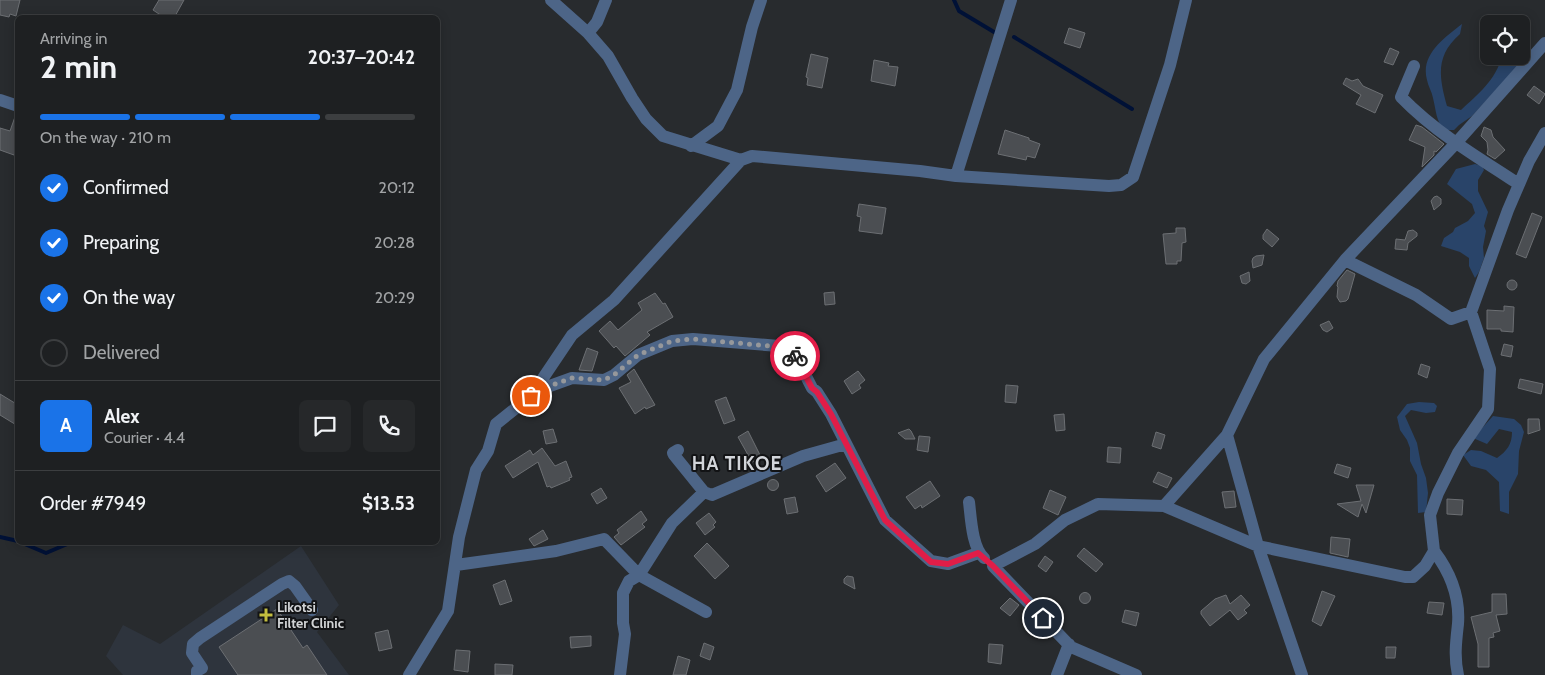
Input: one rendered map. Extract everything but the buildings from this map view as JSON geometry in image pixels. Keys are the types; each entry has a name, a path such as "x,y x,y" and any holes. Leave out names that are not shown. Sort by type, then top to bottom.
{"street":[{"path":"550,0 588,33 608,56 646,119 663,136 741,160"},
{"path":"588,33 597,22 606,0"},
{"path":"691,146 718,126 737,90 761,0"},
{"path":"956,176 1011,0"},
{"path":"531,396 572,335 614,300 741,160 752,156 956,176 1109,186 1121,185 1133,177 1170,65 1186,0"},
{"path":"1164,506 1227,435 1264,358 1345,260 1457,142 1545,43"},
{"path":"1414,66 1401,97 1418,114 1519,184"},
{"path":"0,100 15,105"},
{"path":"1458,675 1455,662 1458,622 1456,593 1444,564 1434,551 1430,515 1438,493 1458,453 1488,410 1490,369 1471,312 1519,184 1529,161 1545,133"},
{"path":"1345,260 1416,295 1451,319 1471,312"},
{"path":"409,675 448,611 459,537 476,470 488,451 496,424 531,396 547,387 572,378 604,380 614,375 638,355 672,341 693,339 791,348 812,388 817,392 831,414 885,520 931,562 948,564 978,553"},
{"path":"1227,435 1258,546 1302,675"},
{"path":"620,675 625,634 623,593 629,581 639,575 672,522 708,493 803,456 846,444"},
{"path":"678,450 673,453 674,455 708,493"},
{"path":"968,502 978,553 993,566 1071,647 1136,675"},
{"path":"993,566 1035,544 1065,520 1098,504 1164,506 1258,546 1405,577 1413,577 1425,566 1434,551"},
{"path":"456,565 556,551 604,539 639,575 706,612"},
{"path":"197,675 198,671 202,668 192,653 193,644 282,584 289,581 295,586 312,610"},
{"path":"1057,675 1068,644"}],"shaded area":[{"path":"1462,24 1460,34 1446,50 1441,67 1442,86 1447,106 1461,110 1491,79 1499,65 1519,65 1472,116 1454,130 1444,130 1441,127 1426,71 1430,55 1448,35"},
{"path":"1475,164 1482,166 1484,170 1478,180 1478,191 1488,212 1484,226 1486,231 1483,247 1484,258 1475,278 1469,266 1469,258 1460,252 1441,246 1444,238 1453,232 1455,228 1468,221 1475,213 1472,204 1447,184 1456,169"},
{"path":"1419,402 1434,403 1437,406 1435,412 1426,413 1411,410 1405,416 1417,443 1426,478 1428,493 1426,512 1418,513 1417,475 1410,461 1410,448 1400,430 1397,417 1407,404"},
{"path":"1493,416 1514,419 1521,425 1524,432 1519,451 1518,474 1509,492 1509,514 1500,511 1499,482 1486,470 1471,466 1463,455 1471,450 1481,451 1497,458 1504,453 1510,444 1512,432 1499,429 1487,444 1473,438"},
{"name":"Likotsi Filter Clinic","path":"301,546 339,605 317,632 349,675 123,675 106,656 123,625 160,644"}],"waterway":[{"path":"954,0 959,11 994,32"},
{"path":"1014,37 1132,109"},
{"path":"0,537 15,540"},
{"path":"27,545 46,553 65,545"}],"way so far":[{"path":"531,396 547,387 572,378 604,380 614,375 638,355 672,341 693,339 791,348 795,356"}],"place":[{"name":"Likotsi Filter Clinic","path":"266,615"}],"district":[{"name":"HA TIKOE","path":"737,463"}],"route":[{"path":"795,356 812,388 817,392 831,414 885,520 931,562 948,564 978,553 1043,618"}]}
